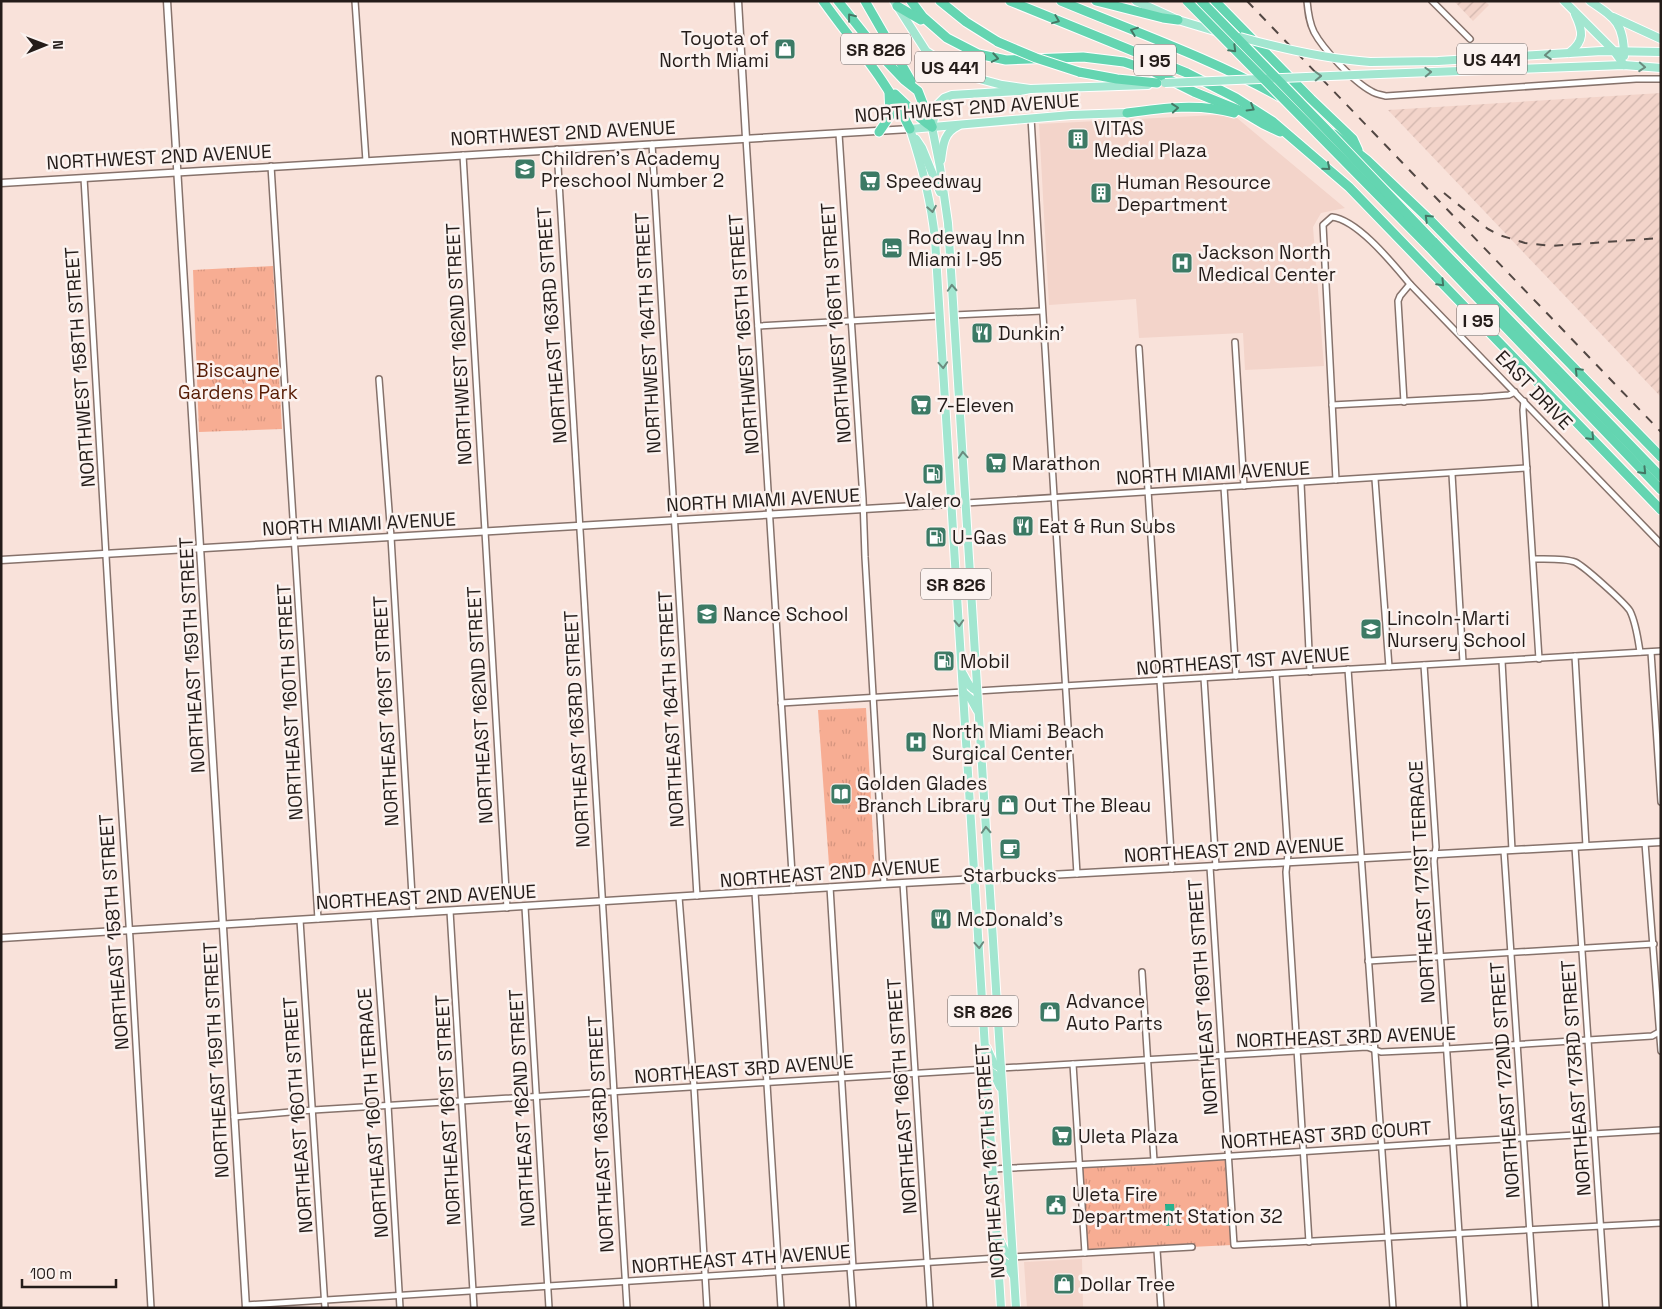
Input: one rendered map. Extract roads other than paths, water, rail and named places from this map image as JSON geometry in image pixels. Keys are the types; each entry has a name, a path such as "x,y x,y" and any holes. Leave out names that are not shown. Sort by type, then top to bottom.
{"highway":[{"name":"SR 826","path":"838,1 885,60 904,80 918,91 932,127"},
{"path":"865,1 906,74 918,91"},
{"path":"911,1 936,30"},
{"path":"940,1 966,22 998,42 1036,58 1079,72 1117,79 1161,83"},
{"name":"I 95","path":"1010,1 1208,83 1263,115 1349,187 1661,510"},
{"name":"I 95","path":"1061,1 1233,72 1308,115 1360,154 1480,270 1661,456"},
{"path":"1096,1 1178,20"},
{"path":"1187,1 1661,477"},
{"path":"1201,1 1324,126 1431,244 1661,490"},
{"path":"1209,1 1223,10"},
{"path":"1214,1 1352,139 1360,154"},
{"name":"SR 826","path":"823,2 888,89 910,129"},
{"path":"895,4 912,13 956,44 978,54 1016,60 1093,57 1118,61 1154,72 1194,92 1241,111 1247,116"},
{"path":"888,89 932,127"},
{"path":"879,132 890,116 888,89"},
{"path":"1127,113 1190,107 1216,109 1247,116 1289,136"}],"main road":[{"name":"US 441","path":"1136,1 1178,20 1306,54 1328,58 1370,62 1438,61 1614,51 1661,52"},
{"path":"1564,1 1614,51 1624,66"},
{"path":"1590,1 1613,17 1661,39"},
{"name":"US 441","path":"895,4 926,51 949,66 962,74 990,83 1030,89 1139,86 1161,83 1380,74 1624,66 1661,68"},
{"path":"1569,54 1578,45 1581,36 1580,25 1573,10"},
{"path":"1613,17 1621,31 1624,66"},
{"path":"932,127 937,105 947,96 1030,89"},
{"name":"NORTHWEST 2ND AVENUE","path":"910,129 1031,118 1127,113"},
{"path":"940,167 944,140 951,129 961,125"},
{"name":"SR 826","path":"932,127 946,208 966,503"},
{"path":"910,129 922,148 946,208"},
{"name":"SR 826","path":"910,129 921,161 933,215 951,504"},
{"path":"940,316 948,324 955,336"},
{"name":"NORTHEAST 167TH STREET","path":"966,503 1016,1308"},
{"name":"NORTHEAST 167TH STREET","path":"951,504 1001,1308"},
{"path":"962,673 973,690 977,691"},
{"path":"963,692 971,698 979,714"},
{"path":"985,1041 994,1064 1001,1068"},
{"path":"987,1069 994,1074 1002,1091"},
{"path":"996,1232 1006,1251 1013,1257"},
{"path":"998,1258 1006,1263 1014,1277"}],"street":[{"name":"NORTHEAST 159TH STREET","path":"167,1 246,1306"},
{"path":"355,1 366,161"},
{"name":"NORTHWEST 165TH STREET","path":"738,1 794,890"},
{"path":"1308,1 1310,23 1315,33 1342,66 1362,86 1386,96 1636,79 1661,79"},
{"path":"1432,1 1470,39"},
{"path":"1031,118 1077,874"},
{"name":"NORTHWEST 2ND AVENUE","path":"1,183 910,129"},
{"name":"NORTHWEST 166TH STREET","path":"839,134 863,510"},
{"name":"NORTHWEST 164TH STREET","path":"652,144 675,520"},
{"name":"NORTHEAST 163RD STREET","path":"557,149 627,1308"},
{"name":"NORTHWEST 162ND STREET","path":"463,155 485,532"},
{"name":"NORTHEAST 160TH STREET","path":"272,166 318,919"},
{"name":"NORTHWEST 158TH STREET","path":"84,178 107,554"},
{"name":"EAST DRIVE","path":"1332,406 1323,224 1332,217 1341,218 1348,222 1380,250 1410,284 1661,544"},
{"path":"1404,402 1398,301 1410,284"},
{"path":"954,315 1042,311"},
{"path":"758,326 940,316"},
{"path":"1235,342 1244,486"},
{"name":"NORTHEAST 169TH STREET","path":"1139,348 1172,869"},
{"name":"NORTHEAST 161ST STREET","path":"379,378 413,913"},
{"path":"1336,480 1332,406 1509,395 1515,392"},
{"path":"1524,401 1523,410 1539,659"},
{"name":"NORTH MIAMI AVENUE","path":"1,560 863,510 1527,468"},
{"path":"1452,474 1463,662"},
{"path":"1375,478 1389,667"},
{"path":"1301,482 1310,672"},
{"path":"1224,487 1236,676"},
{"path":"863,510 884,884"},
{"name":"NORTHEAST 164TH STREET","path":"675,520 697,896"},
{"name":"NORTHEAST 162ND STREET","path":"485,532 507,908"},
{"name":"NORTHEAST 158TH STREET","path":"107,554 151,1308"},
{"path":"1533,559 1575,562 1600,581 1630,610 1640,652"},
{"path":"1651,652 1661,802"},
{"name":"NORTHEAST 1ST AVENUE","path":"977,691 1661,652"},
{"path":"1575,656 1586,846"},
{"path":"1502,660 1512,850"},
{"name":"NORTHEAST 171ST TERRACE","path":"1424,665 1436,846 1434,861 1464,1308"},
{"path":"1348,669 1393,1308"},
{"path":"1276,674 1286,872 1309,1242 1661,1223"},
{"name":"NORTHEAST 169TH STREET","path":"1204,678 1222,1056 1234,1245 1309,1242"},
{"path":"781,703 963,692"},
{"name":"NORTHEAST 2ND AVENUE","path":"1,938 830,887 1661,842"},
{"path":"1645,843 1661,1051"},
{"name":"NORTHEAST 173RD STREET","path":"1575,847 1606,1308"},
{"name":"NORTHEAST 172ND STREET","path":"1504,851 1535,1308"},
{"name":"NORTHEAST 166TH STREET","path":"903,883 930,1308"},
{"path":"830,887 853,1308"},
{"path":"755,892 781,1308"},
{"path":"679,897 694,1087 707,1308"},
{"name":"NORTHEAST 162ND STREET","path":"525,907 549,1308"},
{"name":"NORTHEAST 161ST STREET","path":"450,911 474,1308"},
{"name":"NORTHEAST 160TH TERRACE","path":"374,915 400,1308"},
{"name":"NORTHEAST 160TH STREET","path":"300,920 325,1308"},
{"path":"1368,961 1654,944"},
{"path":"1142,972 1154,1161"},
{"name":"NORTHEAST 3RD AVENUE","path":"1001,1068 1367,1047 1382,1052 1518,1045 1652,1036 1660,1031"},
{"path":"1073,1064 1085,1253"},
{"name":"NORTHEAST 3RD AVENUE","path":"234,1117 388,1105 987,1069"},
{"name":"NORTHEAST 3RD COURT","path":"993,1169 1228,1157 1661,1130"},
{"path":"1013,1257 1192,1247"},
{"path":"1157,1250 1160,1308"},
{"name":"NORTHEAST 4TH AVENUE","path":"246,1306 400,1294 625,1282 998,1258"}],"water":[{"path":"1165,1204 1174,1204 1175,1225 1166,1226"}],"railway":[{"path":"1247,1 1661,432"},
{"path":"1444,193 1488,229 1499,235 1525,243 1551,246 1661,238"}],"place":[{"name":"Toyota of North Miami","path":"785,49"},
{"name":"VITAS Medial Plaza","path":"1078,139"},
{"name":"Children's Academy Preschool Number 2","path":"525,169"},
{"name":"Speedway","path":"870,181"},
{"name":"Human Resource Department","path":"1101,193"},
{"name":"Rodeway Inn Miami I-95","path":"892,248"},
{"name":"Jackson North Medical Center","path":"1182,263"},
{"name":"Dunkin'","path":"982,333"},
{"name":"7-Eleven","path":"921,405"},
{"name":"Marathon","path":"996,463"},
{"name":"Valero","path":"933,474"},
{"name":"Eat & Run Subs","path":"1023,526"},
{"name":"U-Gas","path":"936,537"},
{"name":"Nance School","path":"707,614"},
{"name":"Lincoln-Marti Nursery School","path":"1371,629"},
{"name":"Mobil","path":"944,661"},
{"name":"North Miami Beach Surgical Center","path":"916,742"},
{"name":"Golden Glades Branch Library","path":"841,794"},
{"name":"Out The Bleau","path":"1008,805"},
{"name":"Starbucks","path":"1010,849"},
{"name":"McDonald's","path":"941,919"},
{"name":"Advance Auto Parts","path":"1050,1012"},
{"name":"Uleta Plaza","path":"1062,1136"},
{"name":"Uleta Fire Department Station 32","path":"1056,1205"},
{"name":"Dollar Tree","path":"1064,1284"}],"park label":[{"name":"Biscayne Gardens Park","path":"238,381"}]}
